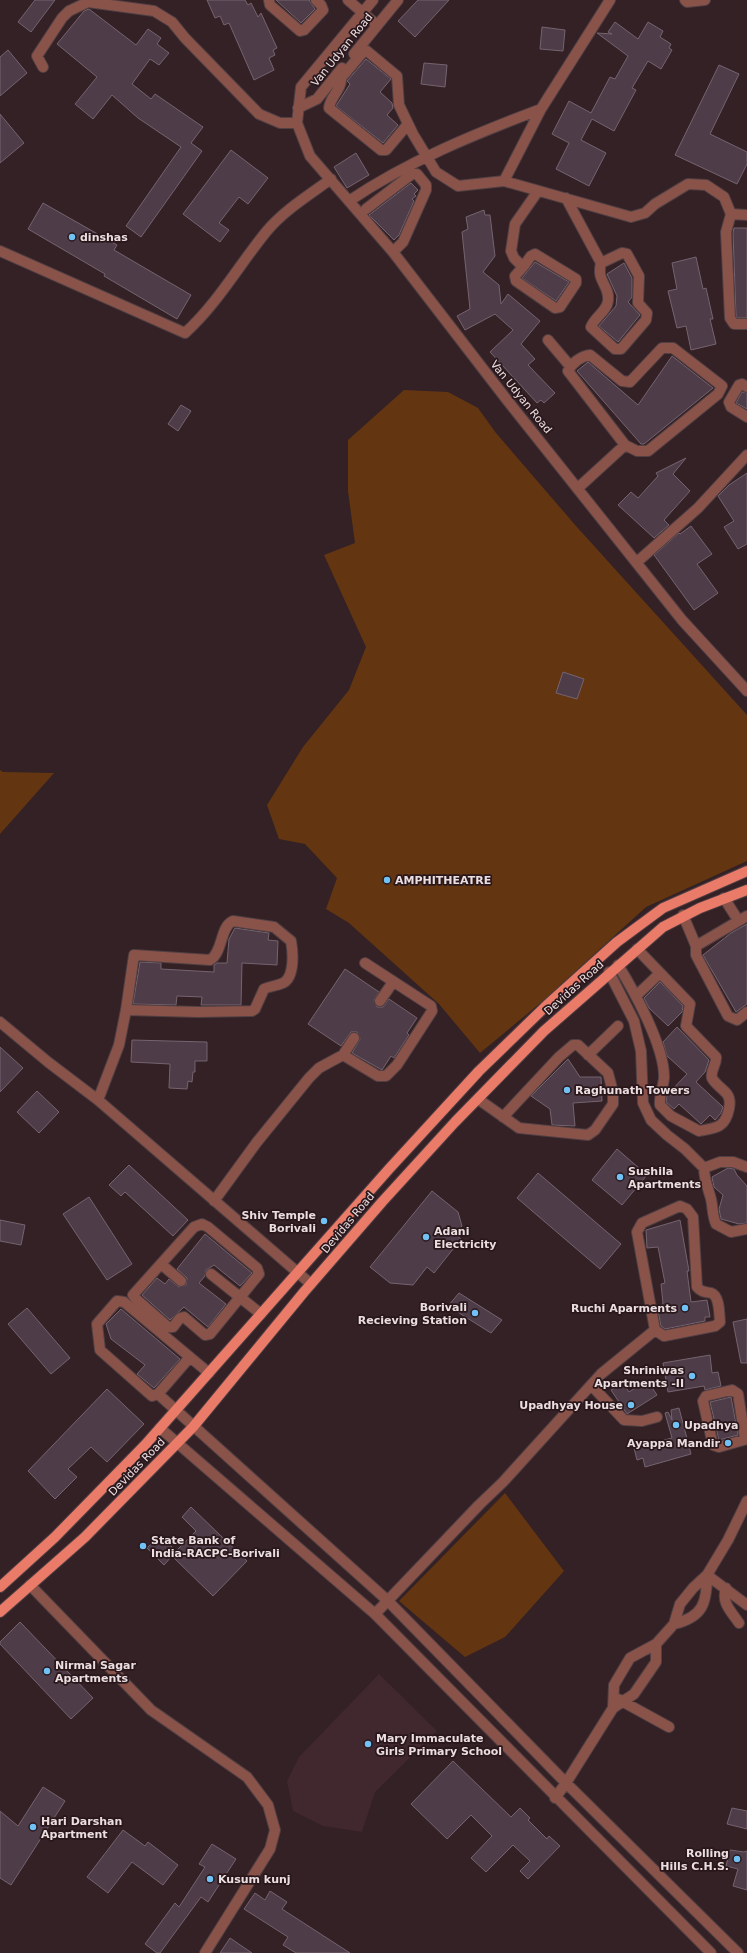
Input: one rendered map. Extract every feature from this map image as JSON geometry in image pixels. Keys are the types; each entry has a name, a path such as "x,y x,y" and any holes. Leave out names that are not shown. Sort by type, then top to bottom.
{"main road":[{"name":"Devidas Road","path":"0,1587 55,1537 176,1412 260,1314 389,1169 479,1071 552,1000 617,942 663,908 747,871"},
{"name":"Devidas Road","path":"0,1612 85,1537 193,1427 311,1284 382,1202 544,1031 664,926 683,915 747,890"}],"street":[{"path":"269,0 270,5 300,31 304,30 323,10 321,5 316,0"},
{"path":"348,0 377,25"},
{"name":"Van Udyan Road","path":"373,0 301,87 298,108 298,123 310,156 393,252 507,400 682,620 747,691"},
{"name":"Van Udyan Road","path":"298,108 317,99 398,0"},
{"path":"504,180 541,109 610,0"},
{"path":"685,0 687,2 705,0"},
{"path":"42,67 37,56 62,18 69,11 88,2 154,11 172,22 185,38 259,114 280,123 298,123"},
{"path":"408,124 386,150 381,150 329,108 329,103 341,82 341,78 363,52 367,51 397,76 399,104 408,124 436,172 458,186 504,180 631,217 645,213 655,204 688,184 706,185 724,197 731,214 726,232 730,318 734,324 747,324"},
{"path":"350,201 394,172 500,125 541,109"},
{"path":"394,172 401,182"},
{"path":"366,209 412,174 417,174 426,185 426,190 403,242 393,252"},
{"path":"0,251 186,333 204,315 225,289 267,230 296,204 331,179"},
{"path":"373,185 382,197"},
{"path":"523,267 514,258 511,251 515,224 538,191"},
{"path":"566,198 601,263 599,272 608,293 608,303 593,322 592,327 615,349 621,349 646,320 647,313 638,303 639,276 627,254 622,252 601,263"},
{"path":"731,214 747,215"},
{"path":"535,254 576,279 576,283 560,307 554,308 516,281 515,276 523,267 531,256 535,254"},
{"path":"548,340 570,366"},
{"path":"662,348 673,348 722,386 718,394 648,451 637,451 625,445 568,371 570,366 584,356 590,355 622,381 630,382 662,348"},
{"path":"747,387 742,384 739,385 729,402 731,407 747,417"},
{"path":"578,488 625,445"},
{"path":"637,562 698,508 747,455"},
{"path":"696,946 743,918 724,898"},
{"path":"683,915 696,946 696,955 728,1016 737,1020 747,1012"},
{"path":"98,1100 119,1046 134,956 210,960 216,955 227,926 233,922 274,926 291,941 293,959 292,968 287,979 283,983 264,989 254,1010 198,1012 126,1010"},
{"path":"618,965 636,996 656,1042 664,1079 659,1098 660,1105 671,1116 699,1131 720,1127 727,1119 730,1104 728,1095 713,1079 712,1072 716,1062 716,1057 686,1026 690,1004 637,949"},
{"path":"343,1055 378,1076 386,1076 397,1064 432,1011 431,1006 365,963"},
{"path":"610,972 634,1021 641,1050 644,1103 651,1120 666,1135 685,1149 704,1168 704,1177 712,1201 712,1215 716,1224 731,1232 747,1230"},
{"path":"636,996 660,973"},
{"path":"380,1001 393,982"},
{"path":"0,1022 48,1062 98,1100 311,1284"},
{"path":"588,1055 618,1026"},
{"path":"214,1201 257,1142 309,1078 319,1068 343,1055 354,1038"},
{"path":"478,1099 503,1117 519,1128 588,1135 595,1130 613,1104 613,1092 608,1073 578,1045 573,1045 559,1057 503,1117"},
{"path":"704,1168 720,1162 733,1162 747,1167"},
{"path":"680,1206 687,1209 693,1217 697,1287 701,1292 713,1294 717,1298 720,1322 715,1326 664,1336 655,1330 637,1232 642,1223 680,1206"},
{"path":"202,1224 208,1227 257,1268 259,1274 240,1298 210,1334 205,1335 184,1317 180,1318 172,1327 168,1327 135,1298 133,1294 194,1227 202,1224"},
{"path":"161,1264 181,1281"},
{"path":"211,1274 260,1314"},
{"path":"190,1357 158,1394 152,1396 100,1350 96,1324 117,1301 124,1302 190,1357 209,1373"},
{"path":"375,1614 503,1482 590,1385 601,1374 655,1330"},
{"path":"590,1385 624,1420 642,1422 657,1417"},
{"path":"732,1390 738,1394 746,1439 720,1447 713,1445 703,1401 706,1396 732,1390"},
{"path":"158,1394 176,1412 387,1600 566,1783 738,1953"},
{"path":"160,1428 375,1614 555,1798 710,1953"},
{"path":"669,1727 618,1699 614,1685 630,1658 656,1644 674,1624 680,1604 693,1588 707,1575 728,1540 747,1500"},
{"path":"707,1575 747,1605"},
{"path":"674,1624 687,1621 694,1616 703,1605 707,1593 707,1575"},
{"path":"30,1585 151,1710 247,1777 268,1805 275,1830 270,1849 206,1953"},
{"path":"726,1588 724,1595 725,1603 739,1623"},
{"path":"555,1798 566,1783 618,1699 634,1694 656,1662 656,1644"},
{"path":"472,1713 484,1700"}],"shaded area":[{"path":"404,390 448,392 478,408 496,433 576,526 747,715 747,861 646,907 544,1000 480,1053 439,1004 349,923 326,909 337,878 305,844 279,839 267,805 303,747 349,690 366,647 324,555 355,543 348,491 348,440"},
{"path":"0,770 3,772 54,773 0,834"},
{"path":"505,1493 564,1571 505,1637 465,1657 399,1601"},
{"name":"Mary Immaculate Girls Primary School","path":"379,1674 437,1731 375,1792 362,1832 323,1826 293,1811 287,1781 299,1757"}],"building":[{"path":"35,0 55,0 31,32 18,22"},
{"path":"207,0 245,0 248,5 251,3 258,17 261,13 277,48 273,50 275,55 269,58 274,70 254,80 229,23 224,25 220,16 215,18"},
{"path":"276,0 309,0 315,9 301,23"},
{"path":"418,0 449,0 415,37 398,21"},
{"path":"89,9 136,45 148,29 161,38 157,44 169,53 159,65 150,59 132,84 151,99 155,94 203,127 191,143 202,151 141,237 126,226 181,147 138,118 112,95 93,119 75,104 97,77 57,44 84,11"},
{"path":"615,22 638,39 648,22 663,31 660,37 671,44 669,48 672,50 661,69 648,61 632,88 636,90 614,131 592,119 581,140 606,153 589,186 556,169 569,143 552,134 569,101 591,113 610,77 615,79 628,56 597,33 612,34 608,32"},
{"path":"542,27 565,30 563,51 540,49"},
{"path":"8,50 27,73 0,96 0,57"},
{"path":"366,59 391,79 380,92 392,103 393,108 387,115 398,125 383,143 336,106 350,84 347,81"},
{"path":"424,63 447,65 445,87 421,84"},
{"path":"719,65 739,74 710,134 747,152 747,164 737,184 675,155"},
{"path":"0,114 24,143 0,163"},
{"path":"231,150 268,178 248,204 239,197 219,223 229,230 220,242 183,214"},
{"path":"356,153 369,175 347,188 334,167"},
{"path":"411,183 418,190 414,194 416,196 412,199 414,201 399,235 394,240 369,215"},
{"path":"43,203 117,245 114,250 191,295 177,319 104,276 105,274 28,229"},
{"path":"484,210 485,215 490,215 495,256 483,272 499,285 501,304 508,294 540,321 521,344 535,359 528,365 555,393 544,403 541,400 537,403 490,352 513,330 495,314 465,330 457,316 470,309 462,232 468,229 466,217"},
{"path":"734,228 747,228 747,318 737,318 736,316"},
{"path":"696,257 703,289 706,288 713,319 710,319 716,344 691,350 686,326 677,328 668,291 677,289 672,263"},
{"path":"535,262 569,282 556,301 522,278"},
{"path":"624,263 632,278 632,297 628,302 640,315 618,342 599,326 616,306 617,296 607,274"},
{"path":"672,356 713,388 644,444 641,444 577,371 588,362 638,405"},
{"path":"742,392 747,393 747,409 736,403"},
{"path":"181,405 191,411 178,431 168,424"},
{"path":"686,458 673,474 690,491 664,520 669,525 654,538 618,505 631,492 638,498 658,476 656,473"},
{"path":"747,473 747,544 738,549 724,527 734,521 718,496 729,485"},
{"path":"691,526 712,554 697,564 718,593 694,610 654,555 679,533 680,534"},
{"path":"563,672 584,679 577,699 556,693"},
{"path":"747,924 747,1004 736,1012 703,955 731,933"},
{"path":"235,928 269,933 268,940 278,941 277,965 242,963 241,1005 201,1005 202,997 177,996 176,1005 133,1004 140,962 161,963 161,969 214,972 214,965 217,963 227,963 229,939"},
{"path":"345,969 379,992 374,1000 377,1007 383,1007 389,999 417,1018 407,1033 409,1035 394,1058 391,1056 382,1070 352,1053 360,1039 357,1032 351,1032 341,1046 308,1024"},
{"path":"660,982 683,1006 682,1012 668,1026 649,1008 644,998"},
{"path":"677,1027 709,1060 705,1072 696,1082 723,1107 721,1113 715,1120 710,1115 701,1124 679,1104 674,1109 666,1102 667,1095 687,1074 667,1056 663,1042"},
{"path":"132,1040 207,1042 207,1061 195,1061 195,1072 193,1072 192,1082 188,1081 187,1089 169,1088 170,1064 131,1062"},
{"path":"0,1047 23,1068 0,1092"},
{"name":"Raghunath Towers","path":"568,1059 580,1077 601,1077 602,1101 573,1103 575,1126 552,1125 550,1109 531,1096"},
{"path":"37,1091 59,1112 39,1133 17,1112"},
{"name":"Sushila Apartments","path":"617,1149 647,1175 622,1205 592,1180"},
{"path":"129,1165 188,1220 173,1236 125,1192 121,1196 109,1185"},
{"path":"728,1168 734,1169 737,1175 747,1186 747,1223 739,1224 721,1219 719,1209 723,1195 714,1187 712,1177"},
{"path":"538,1173 621,1244 600,1269 517,1198"},
{"name":"Adani Electricity","path":"432,1191 458,1212 462,1226 455,1234 461,1239 434,1273 427,1267 413,1285 390,1283 370,1267"},
{"path":"89,1197 132,1264 107,1280 63,1214"},
{"path":"0,1220 25,1225 21,1245 0,1241"},
{"path":"680,1220 689,1271 687,1271 691,1302 707,1300 710,1317 705,1317 705,1321 665,1329 661,1326 658,1311 663,1303 661,1284 665,1283 658,1247 647,1248 646,1230"},
{"path":"205,1234 252,1273 240,1286 214,1265 206,1270 205,1276 199,1283 226,1304 208,1327 184,1307 170,1320 142,1295 157,1278 165,1284 169,1279 179,1287 186,1285 187,1278 177,1269"},
{"name":"Borivali Recieving Station","path":"459,1293 502,1320 491,1333 448,1306"},
{"path":"27,1308 70,1358 51,1374 8,1324"},
{"path":"121,1309 180,1359 154,1388 137,1374 145,1365 111,1339 106,1324"},
{"path":"747,1319 747,1363 741,1363 733,1322"},
{"name":"Shriniwas Apartments -II","path":"710,1355 712,1373 718,1372 721,1386 705,1390 704,1386 668,1392 663,1363"},
{"name":"Upadhyay House","path":"647,1380 657,1395 627,1414 611,1390 623,1383 629,1392"},
{"path":"107,1389 144,1424 107,1462 91,1447 68,1469 77,1477 55,1499 28,1471"},
{"path":"731,1397 738,1435 719,1440 710,1402"},
{"name":"Upadhya","path":"679,1408 691,1454 645,1467 643,1458 637,1460 634,1448 672,1438 665,1413 668,1412 672,1420 671,1410"},
{"path":"191,1507 247,1561 213,1596 172,1556 164,1565 147,1548 160,1535 176,1551 196,1531 182,1517"},
{"name":"Nirmal Sagar Apartments","path":"20,1622 93,1698 71,1719 0,1644 0,1642"},
{"path":"453,1761 511,1817 520,1808 530,1818 528,1820 547,1839 549,1836 560,1846 528,1879 520,1871 530,1861 513,1845 486,1872 471,1858 492,1836 471,1815 447,1839 411,1804"},
{"name":"Hari Darshan Apartment","path":"43,1787 65,1801 11,1885 0,1878 0,1811 18,1826"},
{"name":"Rolling Hills C.H.S.","path":"732,1808 747,1811 747,1829 727,1824"},
{"path":"123,1830 145,1846 148,1842 178,1865 163,1885 132,1862 108,1893 87,1877"},
{"path":"212,1844 236,1859 208,1902 201,1897 160,1953 157,1953 145,1944 175,1903 179,1907 205,1867 199,1864"},
{"name":"Rolling Hills C.H.S.","path":"730,1850 747,1851 747,1890 733,1886 738,1869 726,1866"},
{"path":"270,1891 287,1902 282,1909 350,1953 296,1953 283,1945 288,1937 244,1909 255,1893 265,1900"},
{"path":"230,1938 252,1953 220,1953"}],"place":[{"name":"dinshas","path":"72,237"},
{"name":"AMPHITHEATRE","path":"387,880"},
{"name":"Raghunath Towers","path":"567,1090"},
{"name":"Sushila Apartments","path":"620,1177"},
{"name":"Shiv Temple Borivali","path":"324,1221"},
{"name":"Adani Electricity","path":"426,1237"},
{"name":"Ruchi Aparments","path":"685,1308"},
{"name":"Borivali Recieving Station","path":"475,1313"},
{"name":"Shriniwas Apartments -II","path":"692,1376"},
{"name":"Upadhyay House","path":"631,1405"},
{"name":"Upadhya","path":"676,1425"},
{"name":"Ayappa Mandir","path":"728,1443"},
{"name":"State Bank of India-RACPC-Borivali","path":"143,1546"},
{"name":"Nirmal Sagar Apartments","path":"47,1671"},
{"name":"Mary Immaculate Girls Primary School","path":"368,1744"},
{"name":"Hari Darshan Apartment","path":"33,1827"},
{"name":"Rolling Hills C.H.S.","path":"737,1859"},
{"name":"Kusum kunj","path":"210,1879"}]}
